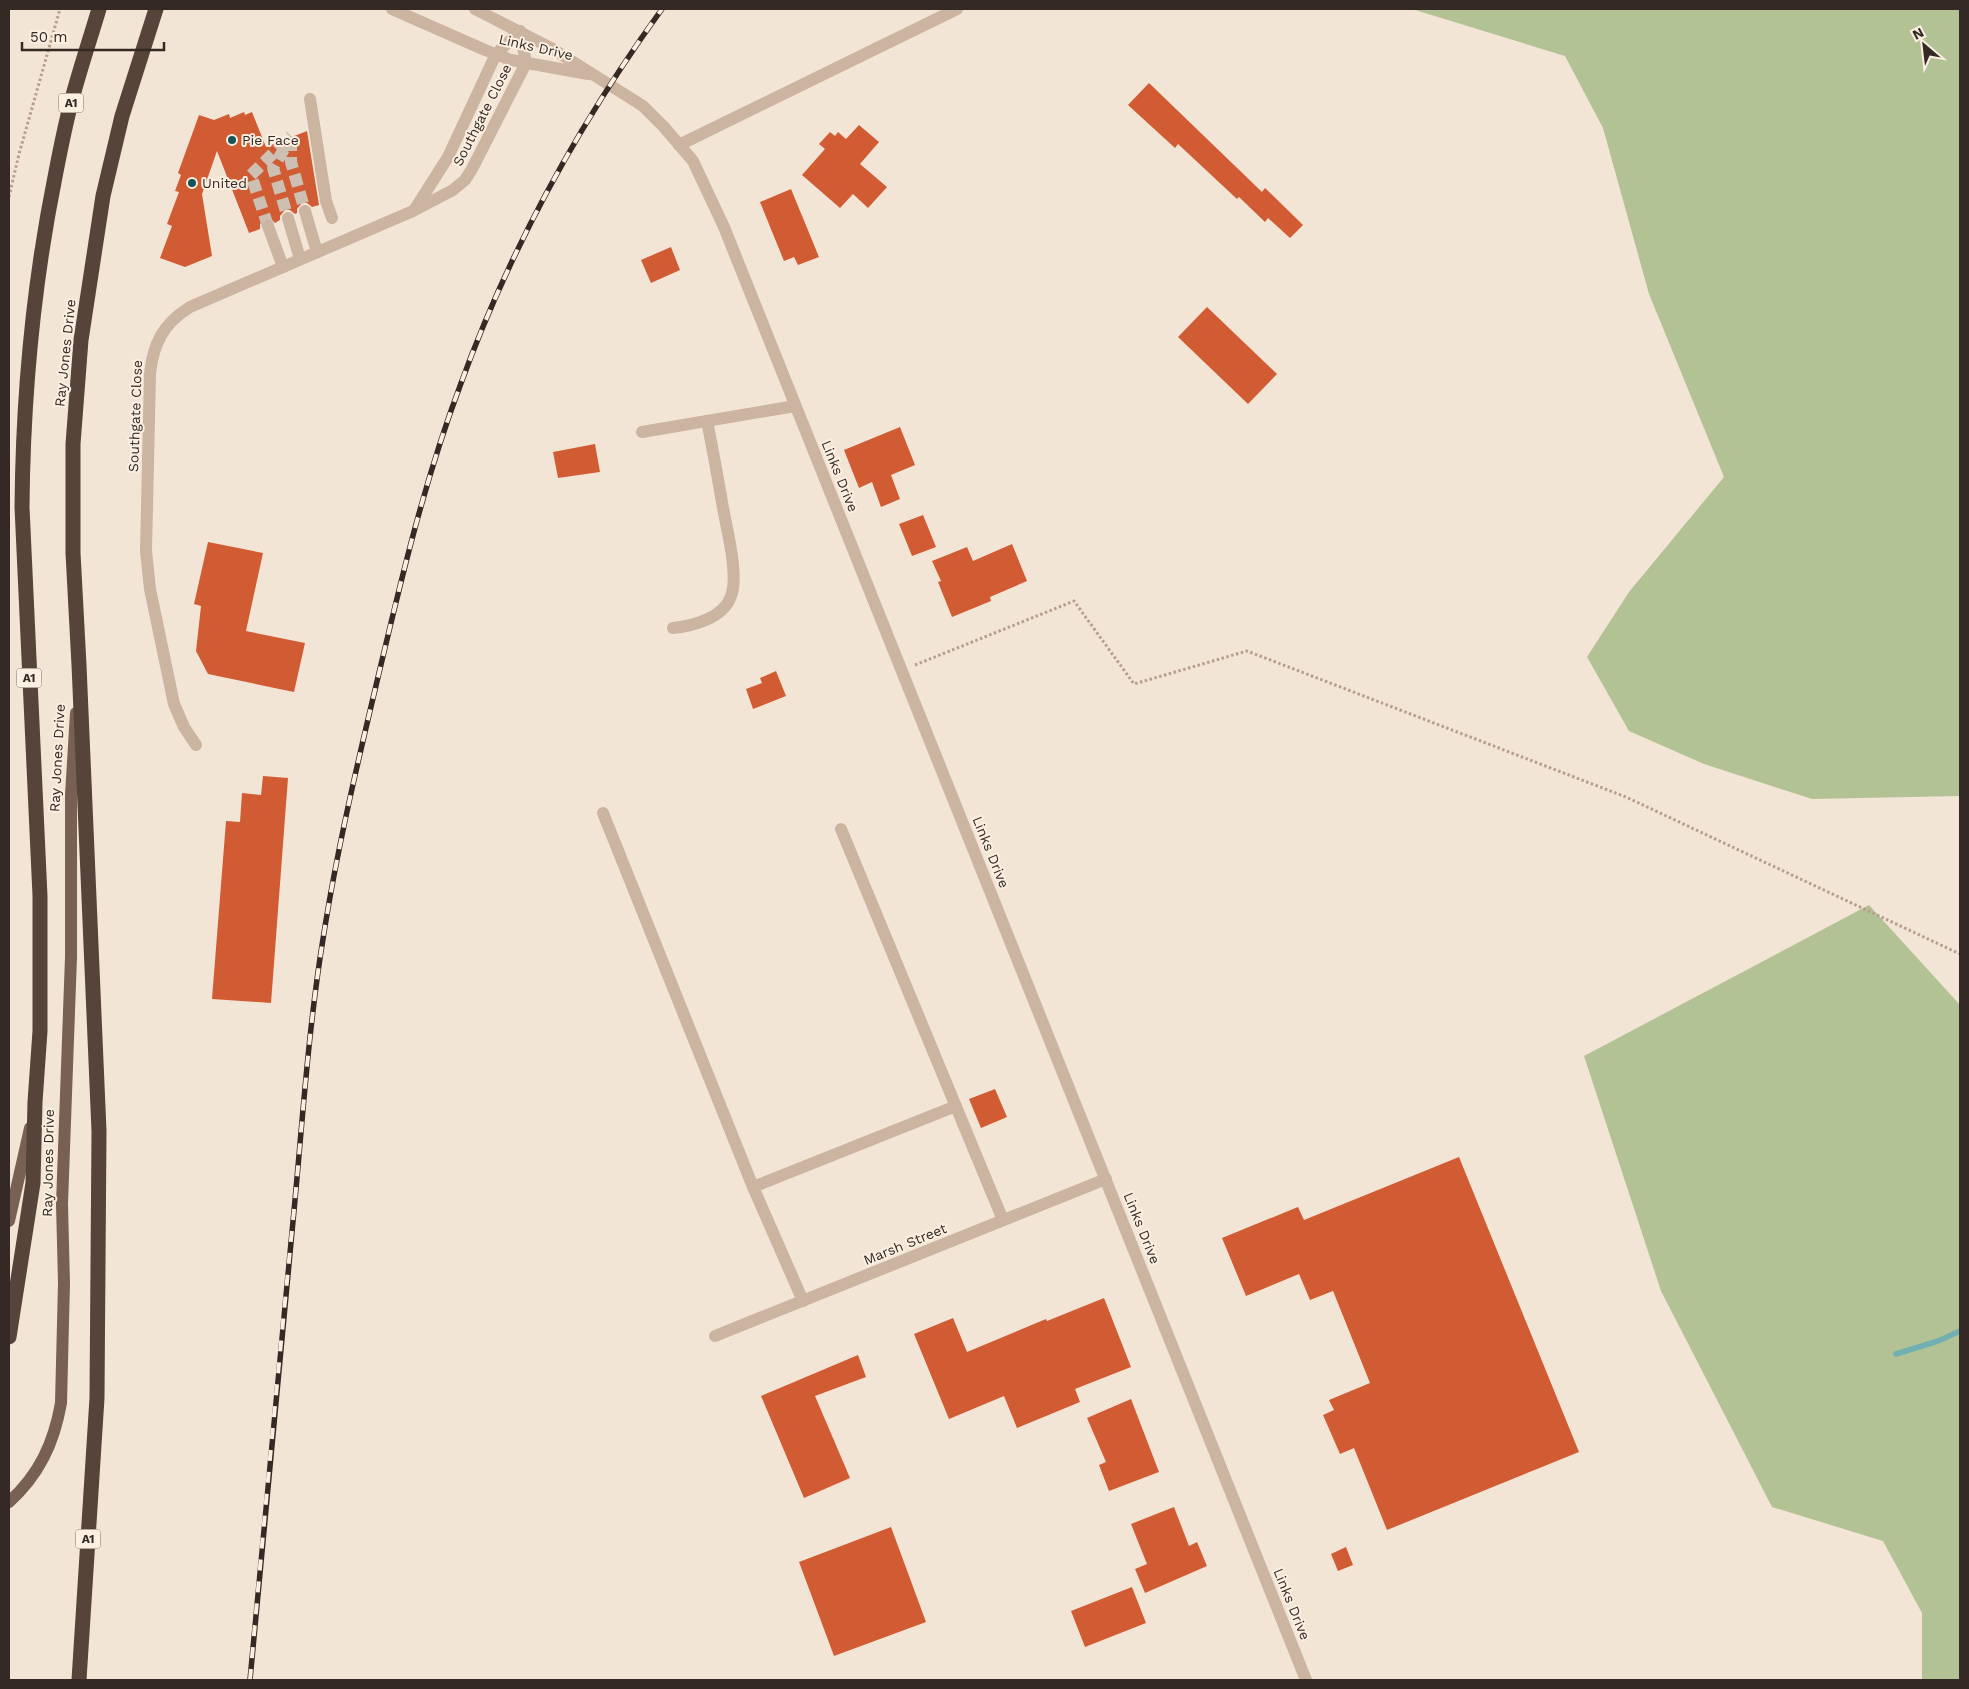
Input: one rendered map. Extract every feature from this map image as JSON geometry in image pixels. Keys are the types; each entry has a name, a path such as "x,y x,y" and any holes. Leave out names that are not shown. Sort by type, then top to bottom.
{"highway":[{"name":"Ray Jones Drive","path":"9,1338 33,1183 40,1031 40,896 24,560 22,447 34,300 51,198 72,100 99,9"},
{"name":"Ray Jones Drive","path":"79,665 72,503 73,444 81,340 105,187 133,80 156,9"},
{"name":"A1","path":"79,665 99,1131 97,1398 79,1680"}],"main road":[{"name":"Ray Jones Drive","path":"9,1502 30,1480 46,1455 61,1403 64,1283 62,1204 71,957 71,795 79,665"},
{"name":"Ray Jones Drive","path":"9,1221 36,1102"}],"street":[{"name":"Links Drive","path":"392,9 496,54 526,63 593,75"},
{"name":"Links Drive","path":"475,9 551,48 642,106 693,161 708,190 1306,1680"},
{"path":"679,145 957,9"},
{"path":"496,54 520,32"},
{"path":"520,32 526,63"},
{"name":"Southgate Close","path":"413,211 448,157 496,54"},
{"name":"Southgate Close","path":"196,745 184,727 174,704 149,580 146,551 152,357 162,333 179,314 209,298 413,211 449,192 469,174 526,63"},
{"path":"310,99 326,201 332,218"},
{"path":"305,211 317,252"},
{"path":"288,218 300,259"},
{"path":"268,226 283,266"},
{"path":"642,432 795,406"},
{"path":"673,628 712,617 722,610 732,596 734,567 707,421"},
{"path":"602,813 753,1188 803,1301"},
{"path":"841,829 1003,1220"},
{"path":"753,1188 956,1106"},
{"name":"Marsh Street","path":"715,1336 1106,1179"}],"path":[{"path":"9,197 19,154 60,9"},
{"path":"902,670 1074,601 1134,684 1247,651 1626,797 1960,954"}],"green space":[{"path":"1412,9 1960,9 1960,796 1812,799 1704,764 1629,731 1587,657 1629,592 1724,477 1649,294 1603,128 1565,56"},
{"path":"1869,905 1960,1005 1960,1680 1922,1680 1922,1613 1883,1541 1772,1507 1661,1291 1584,1056"}],"building":[{"path":"1149,83 1262,192 1265,188 1303,225 1290,238 1268,218 1265,222 1239,197 1237,199 1178,144 1175,148 1128,105"},
{"path":"244,112 245,115 252,112 266,147 307,131 319,205 312,207 307,203 302,203 297,209 297,213 285,210 280,216 280,220 275,223 270,218 265,219 260,224 260,229 249,233 217,151 202,194 212,256 185,267 160,258 172,226 167,224 179,192 175,191 181,175 178,173 199,115 214,120 229,114 230,118"},
{"path":"859,125 879,142 860,164 887,187 868,208 853,194 840,208 802,175 825,149 819,144 830,132 835,136 838,132 846,139"},
{"path":"791,189 819,257 798,265 794,257 784,261 760,202"},
{"path":"671,247 680,270 651,283 641,260"},
{"path":"1207,307 1277,374 1248,404 1178,337"},
{"path":"900,427 915,465 891,475 900,499 881,507 872,482 859,488 844,450"},
{"path":"595,444 600,472 558,478 553,452"},
{"path":"923,515 936,547 912,556 899,524"},
{"path":"208,542 263,553 246,631 305,643 294,692 208,674 196,651 201,606 194,604"},
{"path":"1012,544 1027,581 990,597 991,601 952,617 938,582 941,581 932,561 967,547 973,561"},
{"path":"776,671 786,696 753,709 746,689 762,683 760,678"},
{"path":"263,776 288,778 271,1003 212,999 226,821 240,822 242,793 261,795"},
{"path":"995,1089 1007,1117 981,1128 969,1099"},
{"path":"1459,1157 1579,1452 1387,1530 1354,1448 1340,1454 1323,1415 1334,1410 1329,1400 1370,1383 1333,1291 1310,1300 1299,1274 1246,1296 1222,1238 1298,1207 1304,1220"},
{"path":"1104,1298 1131,1367 1075,1389 1080,1402 1017,1428 1004,1396 949,1419 914,1334 953,1318 967,1352 1046,1319 1047,1321"},
{"path":"858,1355 866,1377 815,1396 850,1478 804,1498 761,1396"},
{"path":"1131,1399 1159,1472 1109,1491 1099,1465 1106,1462 1087,1418"},
{"path":"1174,1507 1189,1546 1197,1542 1207,1566 1145,1593 1135,1569 1147,1564 1131,1524"},
{"path":"891,1527 926,1622 834,1656 799,1562"},
{"path":"1346,1547 1353,1565 1338,1571 1331,1554"},
{"path":"1132,1587 1146,1623 1085,1647 1071,1611"}],"waterway":[{"path":"1896,1354 1938,1341 1960,1331"}],"tunnel":[{"path":"268,226 251,175 291,136"},
{"path":"291,139 291,162 305,211"},
{"path":"284,149 273,168 288,218"}],"railway":[{"path":"250,1680 307,1069 318,971 341,838 396,600 425,492 447,421 500,286 548,190 574,144 631,53 662,9"}],"place":[{"name":"Pie Face","path":"232,140"},
{"name":"United","path":"192,183"}]}
